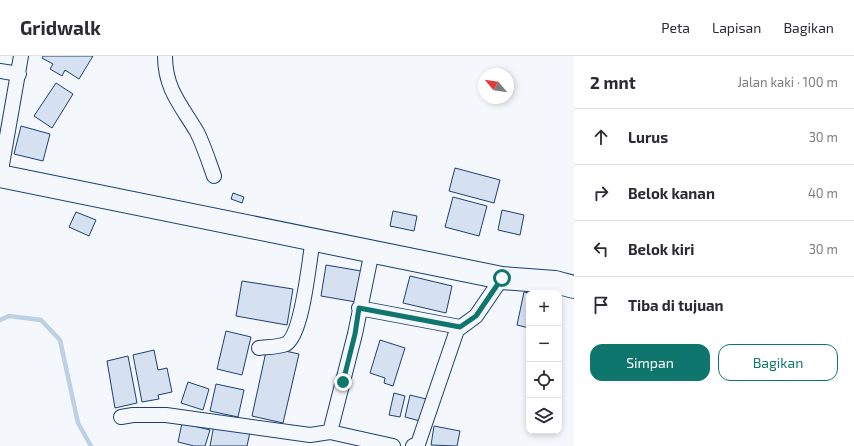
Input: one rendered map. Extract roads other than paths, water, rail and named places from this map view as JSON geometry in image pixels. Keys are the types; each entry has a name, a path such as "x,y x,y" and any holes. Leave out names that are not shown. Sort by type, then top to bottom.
{"highway":[{"path":"0,176 106,199 313,239 502,278 555,282 574,287"}],"street":[{"path":"0,176 21,56"},
{"path":"165,56 165,71 172,93 197,133 214,176"},
{"path":"0,71 19,74"},
{"path":"259,348 285,344 296,333 302,309 313,239"},
{"path":"330,432 355,334 359,308 372,251"},
{"path":"413,446 418,444 455,336 460,327 476,316 502,278"},
{"path":"359,308 460,327"},
{"path":"121,417 133,415 166,415 310,435 330,432 393,446"}],"waterway":[{"path":"0,320 9,316 41,320 60,340 78,423 91,446"}]}
